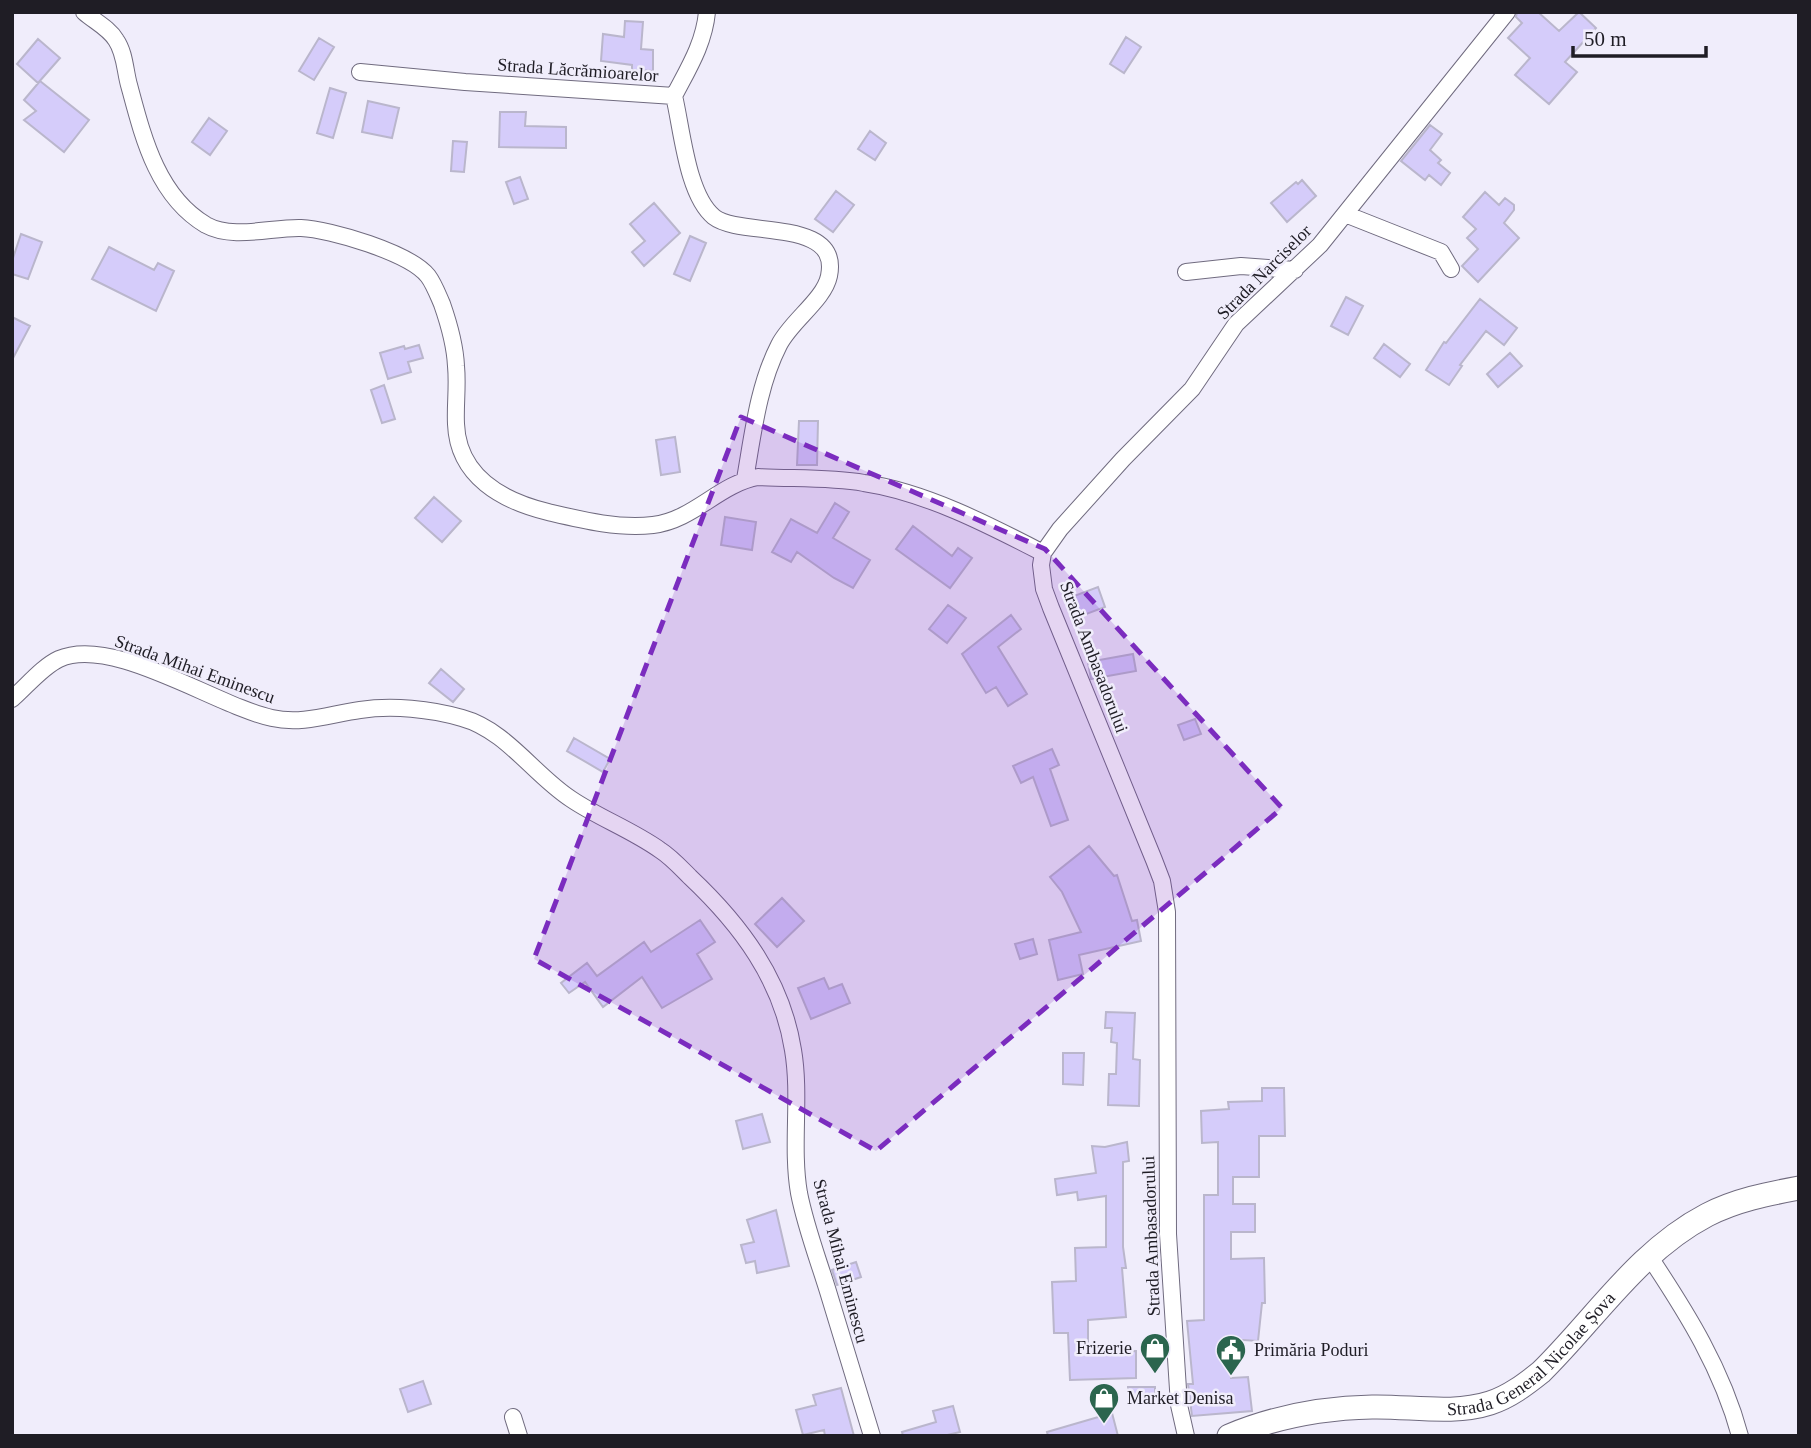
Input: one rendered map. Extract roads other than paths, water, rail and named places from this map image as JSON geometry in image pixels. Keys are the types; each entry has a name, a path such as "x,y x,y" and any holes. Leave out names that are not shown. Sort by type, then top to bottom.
{"main road":[{"name":"Strada General Nicolae Șova","path":"1229,1436 1281,1419 1327,1410 1369,1407 1459,1408 1491,1403 1541,1372 1649,1256 1694,1222 1757,1196 1799,1188"}],"street":[{"path":"84,12 117,41 121,48 135,109 156,170 171,195 190,214 208,226 227,231 302,228 340,235 391,252 410,261 428,276 446,316 454,345 457,367 456,427 460,446 485,485 510,501 596,522 632,526 653,525 687,515 745,479 758,477 832,480 887,487 974,520 1043,553"},
{"path":"674,96 695,56 707,12"},
{"name":"Strada Narciselor","path":"1043,553 1060,529 1192,389 1236,324 1320,245 1507,12"},
{"name":"Strada Lăcrămioarelor","path":"360,72 674,96 689,166 698,193 715,218 728,224 799,234 814,241 824,251 830,264 829,277 823,289 792,324 772,360 760,399 745,479"},
{"path":"1345,214 1441,252 1451,268"},
{"path":"1186,272 1241,266 1296,270"},
{"name":"Strada Ambasadorului","path":"1043,553 1042,575 1051,608 1154,860 1165,896 1168,994 1168,1234 1179,1405 1186,1436"},
{"name":"Strada Mihai Eminescu","path":"12,699 53,662 64,657 89,654 121,660 248,711 275,719 307,720 363,709 400,709 454,716 478,724 496,734 560,792 663,852 710,895 735,923 765,967 784,1011 794,1052 799,1194 872,1436"},
{"path":"1649,1256 1690,1318 1718,1371 1740,1436"},
{"path":"513,1417 519,1436"}],"place":[{"name":"Frizerie","path":"1155,1375"},
{"name":"Primăria Poduri","path":"1231,1377"},
{"name":"Market Denisa","path":"1104,1425"}]}
